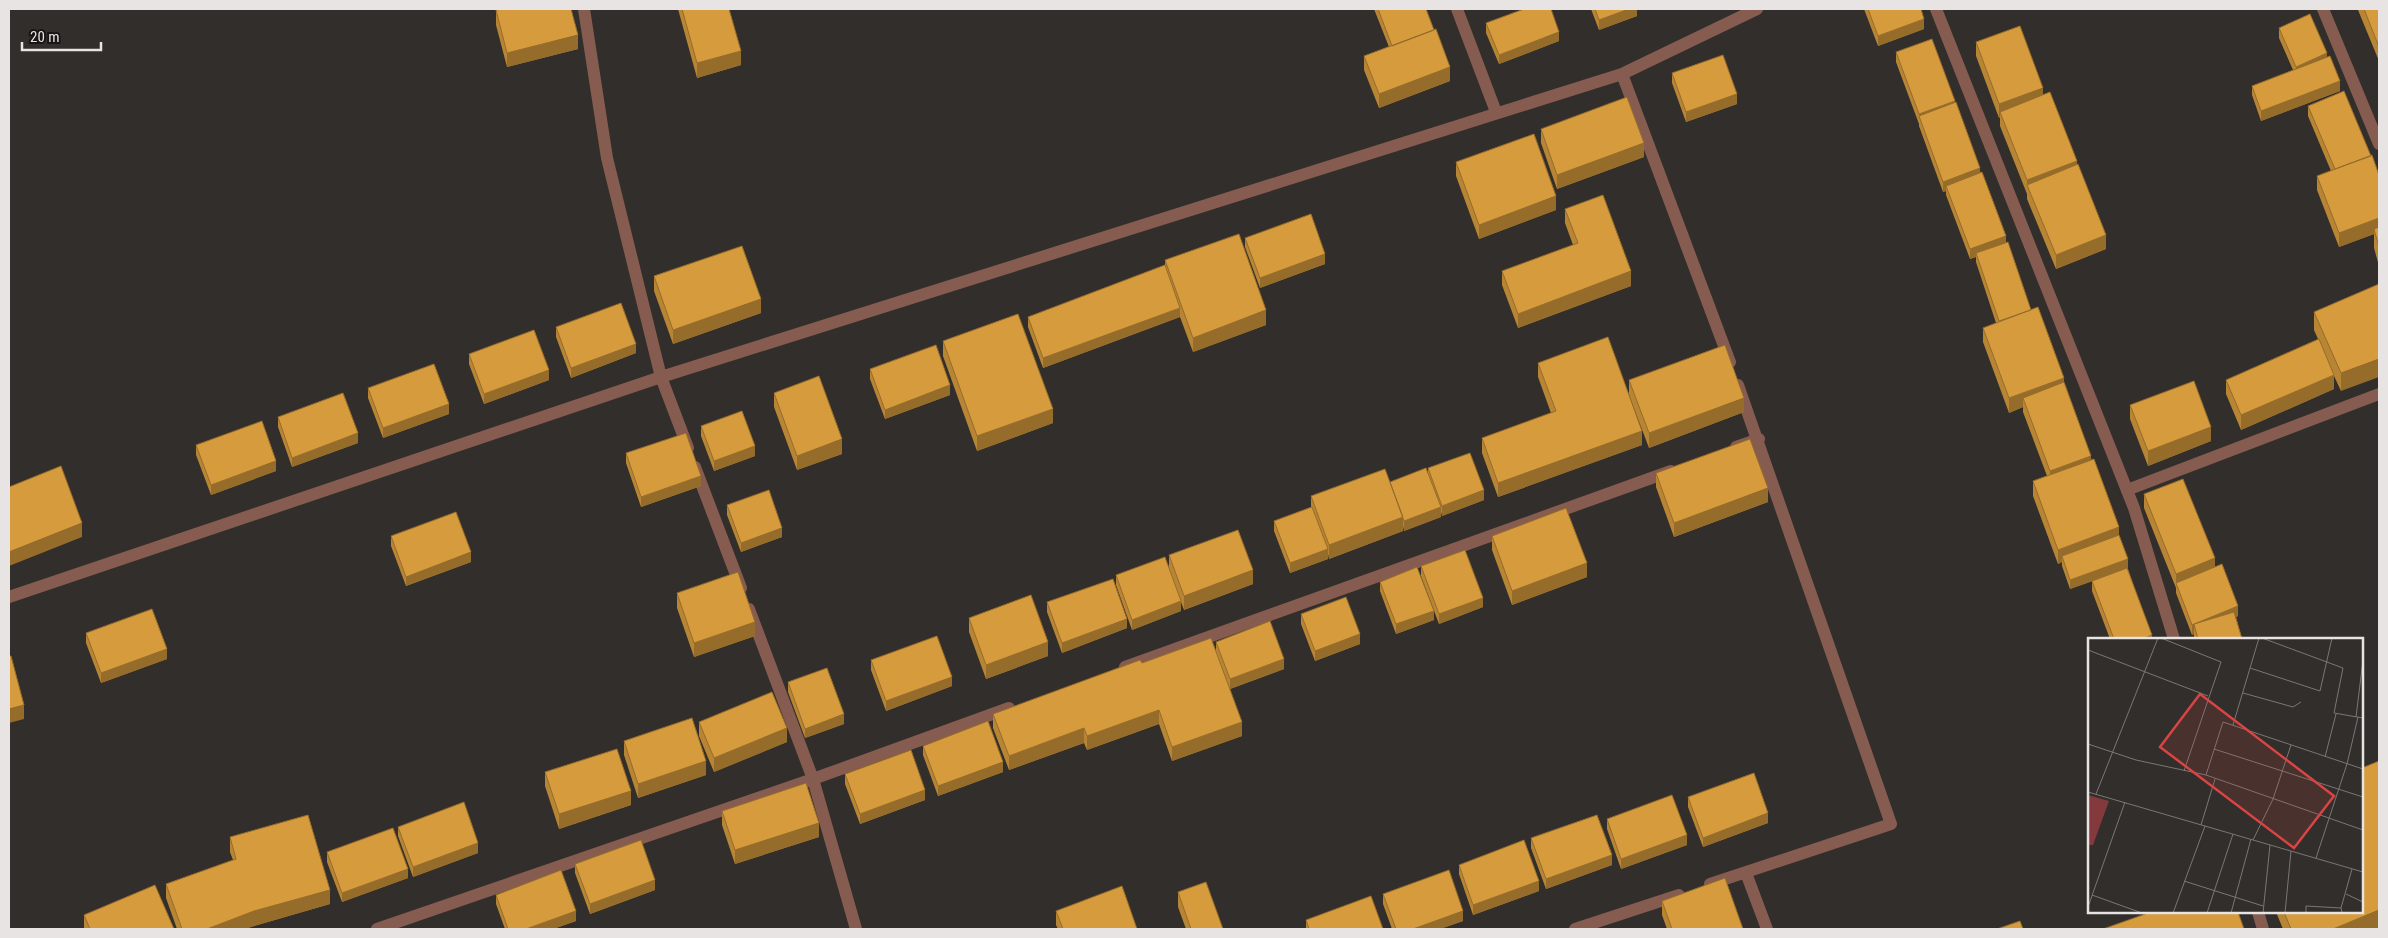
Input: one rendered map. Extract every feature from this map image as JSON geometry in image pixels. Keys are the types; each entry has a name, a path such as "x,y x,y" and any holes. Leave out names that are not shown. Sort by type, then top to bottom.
{"street":[{"path":"584,9 607,158 661,377 812,779 856,929"},
{"path":"1456,9 1496,112"},
{"path":"9,597 661,377 1496,112 1622,74 1757,9"},
{"path":"1936,9 2127,490 2174,638"},
{"path":"2323,9 2379,144"},
{"path":"1575,929 1891,824 1759,439 1622,74"},
{"path":"2127,490 2379,394"},
{"path":"1721,453 1759,439"},
{"path":"1112,672 1684,466"},
{"path":"377,929 812,779 1019,705"},
{"path":"1746,872 1767,929"},
{"path":"2258,913 2263,929"}],"building":[{"path":"571,9 578,35 507,53 496,10"},
{"path":"682,9 729,9 741,51 697,63"},
{"path":"1378,9 1426,9 1434,30 1392,46"},
{"path":"1524,9 1551,9 1559,32 1499,55 1486,23"},
{"path":"1595,9 1629,9 1599,20"},
{"path":"1868,9 1921,9 1924,19 1878,36"},
{"path":"2364,9 2379,9 2379,47"},
{"path":"2310,14 2327,53 2296,67 2279,28"},
{"path":"2020,26 2043,88 1999,104 1976,42"},
{"path":"1436,29 1450,67 1379,94 1364,56"},
{"path":"1932,39 1955,101 1919,114 1896,52"},
{"path":"1723,55 1737,94 1686,112 1672,73"},
{"path":"2330,56 2340,81 2261,111 2252,86"},
{"path":"2344,91 2371,156 2335,169 2308,106"},
{"path":"2050,92 2077,161 2027,180 2000,112"},
{"path":"1627,97 1644,143 1557,175 1541,129"},
{"path":"1956,102 1980,168 1943,182 1919,116"},
{"path":"1534,134 1556,196 1479,225 1456,162"},
{"path":"2372,155 2379,175 2379,218 2339,233 2317,176"},
{"path":"2078,164 2106,235 2056,255 2027,185"},
{"path":"1982,172 2006,236 1970,249 1946,186"},
{"path":"1603,195 1631,271 1518,314 1502,271 1578,243 1565,209"},
{"path":"1311,214 1325,254 1260,278 1245,238"},
{"path":"2379,227 2379,247 2374,229"},
{"path":"1239,234 1266,310 1193,338 1165,260"},
{"path":"2008,242 2031,310 1999,321 1976,253"},
{"path":"742,246 761,299 673,330 654,276"},
{"path":"1165,265 1180,308 1043,358 1028,317"},
{"path":"2379,284 2379,359 2341,373 2314,312"},
{"path":"621,303 636,344 571,368 556,327"},
{"path":"2038,307 2064,378 2009,398 1983,328"},
{"path":"1018,314 1053,409 977,436 943,341"},
{"path":"534,330 549,370 484,394 469,354"},
{"path":"1608,337 1642,431 1498,483 1482,438 1556,411 1538,363"},
{"path":"2319,339 2334,375 2241,415 2226,380"},
{"path":"936,345 950,385 885,410 870,369"},
{"path":"1725,345 1744,398 1649,433 1629,380"},
{"path":"434,364 449,404 383,428 368,388"},
{"path":"819,376 842,439 797,456 774,393"},
{"path":"2194,381 2211,427 2148,451 2130,405"},
{"path":"2064,382 2091,456 2050,471 2023,398"},
{"path":"343,393 358,433 292,458 278,417"},
{"path":"742,411 755,446 714,461 701,426"},
{"path":"262,421 276,461 211,485 196,445"},
{"path":"686,433 701,476 641,497 626,453"},
{"path":"1750,439 1768,488 1674,523 1656,473"},
{"path":"1470,453 1484,490 1442,506 1428,468"},
{"path":"2094,459 2119,527 2058,550 2033,481"},
{"path":"61,466 82,523 9,552 9,487"},
{"path":"1426,468 1441,507 1404,521 1390,482"},
{"path":"1385,469 1403,517 1329,545 1311,496"},
{"path":"2183,479 2215,558 2176,574 2144,494"},
{"path":"769,490 782,528 741,543 727,505"},
{"path":"1312,507 1328,549 1290,563 1274,521"},
{"path":"1566,508 1587,563 1512,591 1492,536"},
{"path":"456,512 471,552 406,577 391,536"},
{"path":"1238,530 1253,570 1184,596 1169,555"},
{"path":"2119,535 2128,559 2070,580 2062,556"},
{"path":"1465,550 1483,598 1439,614 1421,566"},
{"path":"1165,557 1181,601 1132,620 1116,575"},
{"path":"2222,564 2238,606 2192,625 2176,583"},
{"path":"1417,567 1434,611 1396,624 1380,582"},
{"path":"2127,568 2152,635 2144,638 2114,638 2092,581"},
{"path":"738,572 755,622 694,643 677,593"},
{"path":"1113,579 1127,619 1062,643 1047,602"},
{"path":"1031,595 1048,642 986,665 969,618"},
{"path":"1346,597 1360,634 1315,651 1301,614"},
{"path":"152,609 167,649 101,673 86,633"},
{"path":"2234,612 2242,638 2198,638 2194,624"},
{"path":"1270,621 1284,659 1230,679 1216,642"},
{"path":"937,636 952,677 886,701 871,660"},
{"path":"1211,638 1242,722 1172,747 1159,710 1087,736 1084,728 1009,756 993,714 1140,660 1142,663"},
{"path":"9,656 11,656 24,705 9,709"},
{"path":"827,668 844,714 805,729 788,682"},
{"path":"772,692 787,728 714,758 699,722"},
{"path":"692,718 706,761 638,784 624,741"},
{"path":"988,721 1003,762 938,786 923,746"},
{"path":"617,749 631,791 559,814 545,772"},
{"path":"911,750 925,790 860,814 845,774"},
{"path":"2379,761 2379,910 2333,929 2291,929 2284,913 2363,913 2363,768"},
{"path":"1754,773 1768,813 1703,838 1688,797"},
{"path":"806,783 819,823 735,850 722,811"},
{"path":"1672,795 1687,835 1621,859 1607,819"},
{"path":"464,802 478,843 413,867 398,827"},
{"path":"308,815 330,890 254,911 207,929 182,929 166,884 236,859 230,837"},
{"path":"1597,815 1612,855 1546,879 1531,838"},
{"path":"393,828 408,869 342,893 327,852"},
{"path":"641,840 655,880 590,904 575,864"},
{"path":"1524,840 1539,881 1473,905 1459,865"},
{"path":"561,870 576,911 526,929 508,929 496,895"},
{"path":"1449,870 1463,911 1413,929 1396,929 1383,894"},
{"path":"1725,878 1743,929 1672,929 1662,901"},
{"path":"1206,882 1223,929 1191,929 1178,892"},
{"path":"155,885 174,929 90,929 84,915"},
{"path":"1122,886 1137,929 1063,929 1056,911"},
{"path":"1371,896 1383,929 1309,929 1306,920"},
{"path":"2148,913 2238,913 2244,929 2103,929"},
{"path":"2020,921 2023,929 1997,929"}]}
